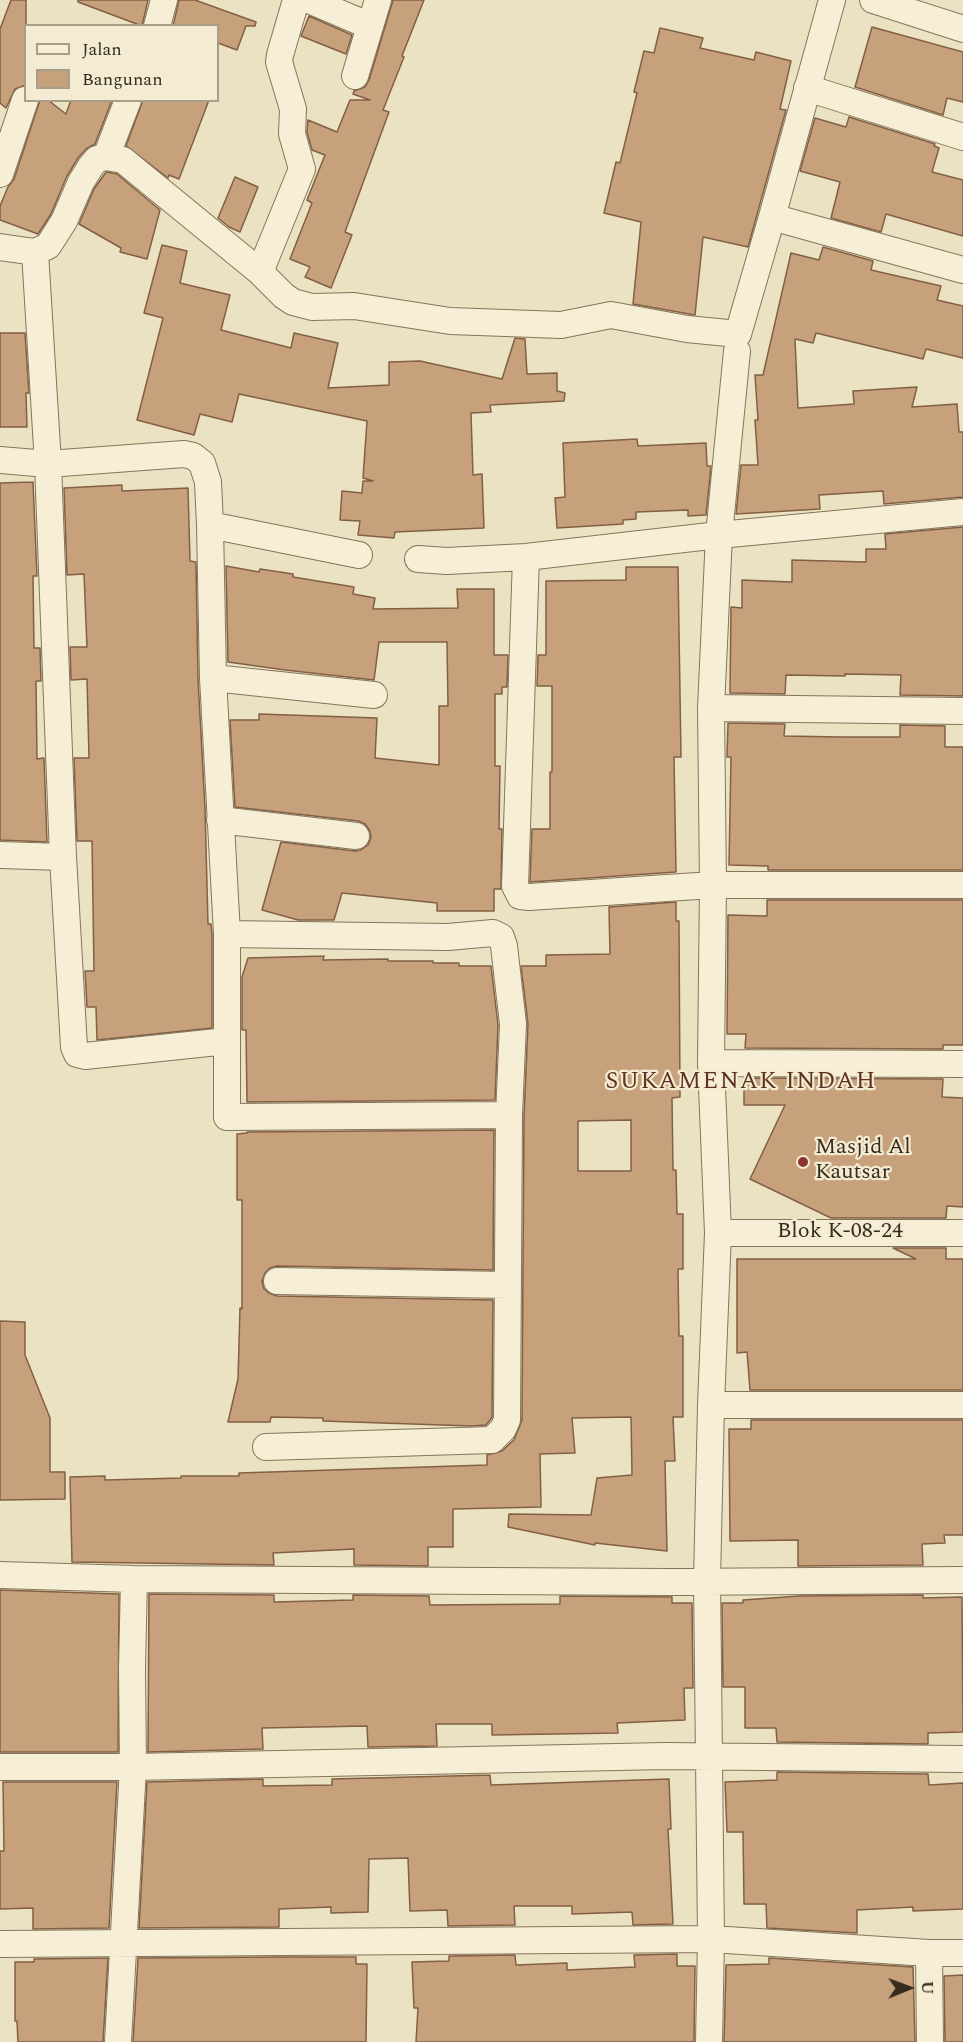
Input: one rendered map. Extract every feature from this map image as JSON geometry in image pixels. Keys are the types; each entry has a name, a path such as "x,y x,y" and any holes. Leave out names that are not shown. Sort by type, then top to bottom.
{"street":[{"path":"158,24 164,0"},
{"path":"260,272 302,169 292,134 293,109 279,62 296,0"},
{"path":"309,0 370,26"},
{"path":"355,76 378,0"},
{"path":"0,247 35,252 48,246 91,166 97,159 106,157 123,160 260,272 284,296 293,302 312,308 354,306 450,321 561,326 611,315 687,329 738,334 832,0"},
{"path":"873,0 963,28"},
{"path":"807,88 963,137"},
{"path":"0,174 24,102"},
{"path":"106,157 127,102"},
{"path":"772,217 963,270"},
{"path":"35,252 74,1047 77,1054 85,1056 227,1041"},
{"path":"709,2042 711,1756 707,1580 718,1233 711,1063 713,885 711,708 719,535 736,351"},
{"path":"0,460 46,453 184,454 193,456 202,463 206,476 210,525 213,678 227,934 226,1117 509,1115"},
{"path":"418,559 447,561 526,557 719,535 963,512"},
{"path":"210,525 359,555"},
{"path":"526,557 515,886 520,896 713,885 963,885"},
{"path":"213,678 374,695"},
{"path":"711,708 963,711"},
{"path":"220,820 356,836"},
{"path":"0,855 63,856"},
{"path":"227,934 448,937 493,933 501,937 504,946 513,1024 509,1115 507,1420 503,1430 492,1440 266,1447"},
{"path":"711,1063 963,1064"},
{"name":"Blok K-08-24","path":"718,1233 963,1233"},
{"path":"277,1281 507,1285"},
{"path":"711,1405 963,1405"},
{"path":"0,1575 135,1580 963,1580"},
{"path":"118,2042 133,1767 132,1669 135,1580"},
{"path":"0,1767 133,1767 711,1756 963,1759"},
{"path":"0,1944 711,1939 929,1953 963,1953"},
{"path":"929,1953 930,2042"}],"building":[{"path":"11,0 26,0 24,86 15,89 6,108 0,103 0,29"},
{"path":"78,0 148,0 142,24 137,24 78,2"},
{"path":"179,0 195,0 256,22 255,26 246,26 237,50 219,43 219,24 173,24"},
{"path":"393,0 424,0 383,110 389,112 345,232 352,235 331,288 305,277 310,267 290,259 312,203 307,200 325,155 312,150 307,132 308,120 337,132 350,100 370,100 353,94 354,91 365,87 369,80"},
{"path":"309,16 352,35 346,54 301,36"},
{"path":"872,27 963,52 963,102 947,98 943,115 855,87"},
{"path":"660,28 703,38 700,48 754,60 756,52 791,61 780,109 786,110 748,247 703,237 695,315 633,304 641,222 604,213 616,162 620,163 637,93 634,92 644,51 654,53"},
{"path":"39,102 51,102 66,114 70,102 111,102 95,144 86,149 78,158 67,176 51,214 38,234 0,220 0,206 14,179"},
{"path":"142,102 208,102 179,179 169,175 168,178 126,146"},
{"path":"849,117 935,144 934,146 939,148 932,172 963,180 963,236 886,214 881,232 831,218 840,182 800,171 815,118 846,127"},
{"path":"106,172 117,174 160,210 147,259 120,252 121,248 79,224 94,189"},
{"path":"235,177 258,187 240,232 218,218"},
{"path":"162,245 187,251 180,283 230,295 221,330 291,348 294,333 338,343 328,388 389,385 389,362 420,361 502,379 515,338 525,339 527,374 557,373 557,391 565,393 564,401 490,405 491,412 471,413 473,475 482,474 484,528 395,532 394,538 358,535 360,521 340,520 342,491 362,493 363,481 373,481 363,478 367,421 239,394 232,422 200,414 194,435 137,420 163,318 144,313"},
{"path":"823,247 873,261 871,270 941,286 937,300 963,306 963,358 926,349 923,359 816,333 813,343 795,339 798,408 854,404 853,391 917,387 912,407 957,404 959,432 963,432 963,497 884,504 883,491 819,495 820,509 736,514 741,465 758,465 755,375 763,375 791,253 819,260"},
{"path":"0,333 25,333 29,393 26,393 27,427 0,427"},
{"path":"637,439 638,446 706,443 707,466 711,466 706,515 688,516 688,510 636,512 636,519 623,520 623,524 557,528 555,498 565,497 563,443"},
{"path":"33,482 37,576 33,576 34,648 40,648 41,681 36,681 37,759 44,758 47,842 0,840 0,483"},
{"path":"122,485 122,491 188,488 190,561 196,562 198,679 208,924 211,924 212,934 212,1028 97,1040 96,1007 87,1007 85,971 94,971 92,841 77,841 74,758 89,758 87,679 71,680 70,647 87,647 84,574 67,575 64,488"},
{"path":"963,527 963,696 900,695 901,675 845,674 845,676 786,675 785,694 730,693 731,607 742,608 742,580 792,582 792,560 866,562 866,549 886,549 885,534"},
{"path":"226,566 259,572 260,569 293,574 293,577 354,587 353,594 375,598 373,609 458,608 457,589 494,589 494,655 508,655 507,687 502,687 502,694 495,694 495,766 500,766 499,829 502,829 501,889 494,889 494,911 437,911 437,903 342,893 334,920 298,920 262,910 281,842 355,851 368,845 371,838 370,831 365,824 358,821 235,807 230,720 259,720 259,714 377,718 375,758 439,765 439,706 448,706 447,642 379,642 374,680 228,662"},
{"path":"626,567 678,567 681,757 674,757 676,872 530,882 532,829 550,829 552,686 537,686 538,655 546,655 546,581 626,580"},
{"path":"728,723 785,724 784,736 842,737 900,737 900,725 945,726 945,747 963,747 963,870 768,870 768,866 729,865 731,757 727,757"},
{"path":"767,900 963,900 963,1045 943,1045 943,1049 745,1048 746,1034 727,1034 728,915 767,916"},
{"path":"676,902 676,921 679,921 680,1097 672,1098 673,1170 676,1170 677,1214 683,1214 683,1269 678,1269 679,1336 683,1336 683,1417 673,1417 675,1461 665,1461 667,1551 595,1543 595,1545 508,1527 509,1514 591,1515 597,1478 632,1475 631,1417 572,1418 575,1453 540,1454 541,1507 453,1509 453,1547 428,1547 428,1566 354,1565 354,1549 273,1553 274,1565 72,1562 70,1477 105,1476 105,1480 181,1478 181,1476 239,1476 239,1473 487,1465 487,1455 502,1451 514,1440 522,1420 524,1115 528,1024 521,966 546,966 546,955 610,954 609,907","holes":["631,1120 631,1171 578,1171 578,1121"]},
{"path":"324,956 323,960 388,959 388,961 459,963 459,966 491,966 498,1025 495,1100 247,1102 246,1030 242,1030 242,977 248,958"},
{"path":"744,1078 943,1079 942,1097 963,1098 963,1207 947,1206 946,1218 831,1218 750,1179 785,1105 744,1105"},
{"path":"494,1130 493,1270 277,1266 265,1273 262,1281 264,1289 277,1296 493,1300 492,1417 486,1425 323,1421 323,1418 271,1417 270,1422 228,1422 238,1379 240,1308 242,1309 242,1200 237,1200 237,1134 247,1132"},
{"path":"893,1248 946,1248 946,1259 963,1259 963,1390 750,1390 747,1352 737,1353 737,1259 916,1259"},
{"path":"0,1321 25,1322 25,1355 50,1418 50,1472 65,1472 65,1499 0,1500"},
{"path":"751,1420 963,1420 963,1535 944,1535 945,1543 922,1544 923,1565 798,1566 798,1540 730,1541 729,1429 751,1429"},
{"path":"0,1590 119,1594 118,1752 0,1752"},
{"path":"149,1594 274,1595 274,1602 353,1600 353,1595 429,1596 430,1605 560,1604 560,1596 672,1597 672,1603 692,1603 693,1688 684,1688 685,1720 617,1723 618,1733 492,1735 492,1724 436,1724 437,1746 368,1747 367,1726 262,1728 263,1749 148,1752"},
{"path":"923,1595 923,1598 962,1597 963,1732 928,1733 928,1744 777,1742 776,1728 745,1728 745,1687 723,1687 722,1603 743,1603 743,1600 799,1596"},
{"path":"777,1772 928,1774 929,1785 963,1783 963,1909 913,1911 913,1907 857,1910 857,1933 767,1928 766,1904 744,1904 743,1832 727,1832 725,1782 777,1780"},
{"path":"490,1775 491,1785 669,1779 671,1829 668,1829 673,1924 633,1925 632,1912 572,1914 572,1906 514,1906 515,1925 448,1926 447,1910 410,1911 408,1858 369,1859 368,1912 331,1913 331,1907 279,1909 279,1927 139,1928 147,1782 263,1779 263,1786 332,1785 332,1779"},
{"path":"3,1782 117,1782 109,1928 33,1929 33,1908 0,1909 0,1851 4,1851"},
{"path":"677,1954 677,1966 695,1966 694,2042 416,2042 418,2008 414,2008 412,1962 449,1961 449,1956 515,1955 516,1965 567,1963 567,1970 635,1967 634,1955"},
{"path":"356,1957 356,1964 367,1964 366,2042 133,2042 138,1958"},
{"path":"108,1958 103,2042 18,2042 17,2021 15,2021 15,1962 34,1962 34,1959"},
{"path":"769,1958 913,1967 915,2042 724,2042 726,1965 769,1964"},
{"path":"963,1975 963,2042 945,2042 944,1976"}],"place":[{"name":"Masjid Al Kautsar","path":"803,1162"}],"district":[{"name":"SUKAMENAK INDAH","path":"741,1083"}]}
